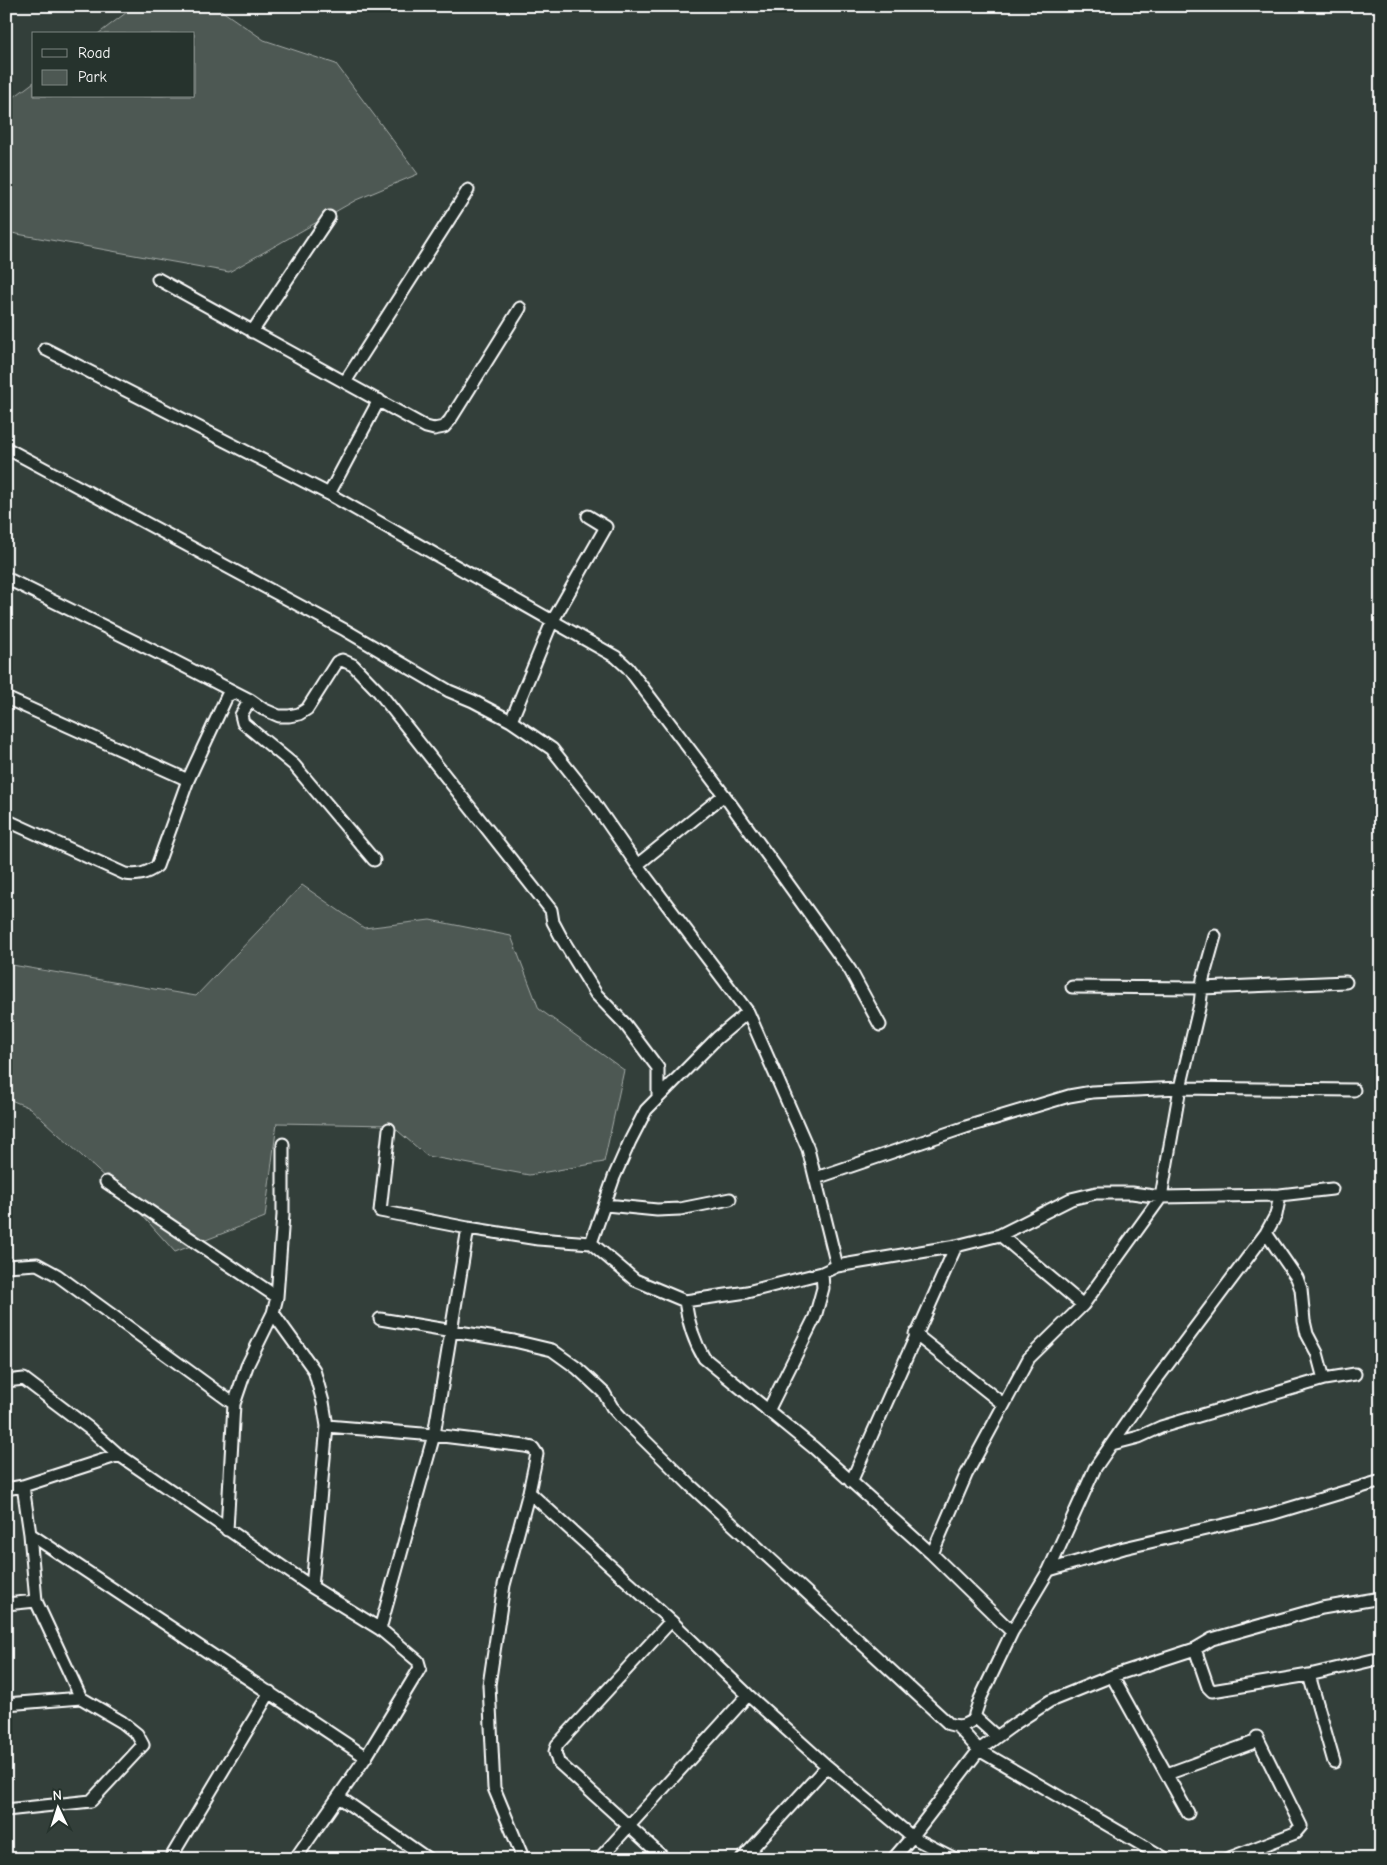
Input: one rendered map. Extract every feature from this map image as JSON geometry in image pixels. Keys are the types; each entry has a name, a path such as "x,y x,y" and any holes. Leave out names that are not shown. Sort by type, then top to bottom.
{"street":[{"path":"345,382 468,190"},
{"path":"252,332 329,217"},
{"path":"158,279 426,427 434,429 444,427 520,308"},
{"path":"45,349 329,494 616,657 628,668 724,795 850,970 880,1025"},
{"path":"329,494 379,400"},
{"path":"6,448 336,626 449,691 511,721 552,749 590,797 637,866 748,1012 808,1149 838,1266"},
{"path":"511,721 552,622 606,527 588,516"},
{"path":"6,578 172,660 279,716 299,714 307,709 337,662 342,660 353,666 379,692 551,910 560,937 596,994 625,1024 658,1068 658,1097"},
{"path":"6,820 126,874 146,873 157,866 188,780 227,696 233,693"},
{"path":"6,698 188,780"},
{"path":"250,700 241,715 243,722 294,765 374,860"},
{"path":"637,866 724,795"},
{"path":"932,1554 966,1475 1029,1358 1083,1305 1161,1197 1180,1088 1214,936"},
{"path":"1072,987 1202,988 1346,982"},
{"path":"591,1243 606,1205 614,1177 646,1110 717,1038 748,1012"},
{"path":"816,1178 966,1127 1069,1096 1092,1092 1180,1088 1354,1090"},
{"path":"389,1129 380,1211 538,1239 591,1243 635,1280 685,1301 747,1292 822,1273 838,1266 956,1246 1000,1235 1070,1199 1096,1193 1132,1193 1161,1197 1280,1195 1332,1189"},
{"path":"227,1530 234,1404 247,1366 273,1313 277,1297 283,1215 283,1144"},
{"path":"106,1182 277,1297"},
{"path":"996,1736 976,1718 975,1714 980,1699 1012,1632 1049,1570 1096,1468 1153,1384 1266,1233 1276,1215 1280,1195"},
{"path":"606,1205 656,1210 680,1209 730,1199"},
{"path":"380,1629 434,1435 468,1228"},
{"path":"1266,1233 1297,1278 1301,1289 1307,1334 1318,1353 1324,1379"},
{"path":"1000,1235 1083,1305"},
{"path":"851,1482 956,1246"},
{"path":"6,1266 37,1264 58,1276 234,1404"},
{"path":"768,1411 815,1317 823,1288 822,1273"},
{"path":"685,1301 694,1340 704,1358 814,1448 932,1554 1012,1632"},
{"path":"273,1313 314,1370 323,1402 327,1426 312,1587"},
{"path":"380,1319 540,1346 552,1350 577,1368 604,1393 612,1407 621,1417 689,1484 949,1724 958,1727 979,1750 1166,1859"},
{"path":"916,1334 1003,1404"},
{"path":"1112,1444 1139,1437 1161,1427 1324,1379 1355,1374"},
{"path":"6,1381 24,1379 90,1429 119,1455 312,1587 380,1629 418,1662 420,1668 366,1757 295,1859"},
{"path":"327,1426 434,1435 525,1446 533,1448 537,1454 529,1492 504,1585 489,1685 494,1788 522,1853 520,1859"},
{"path":"6,1489 23,1486 119,1455"},
{"path":"1049,1570 1124,1548 1271,1514 1381,1480"},
{"path":"6,1810 92,1801 143,1745 137,1734 122,1722 81,1698 36,1601 30,1534 23,1486"},
{"path":"529,1492 827,1766 912,1837 955,1859"},
{"path":"30,1534 366,1757"},
{"path":"893,1859 979,1750 996,1736 1050,1701 1112,1676 1195,1649 1212,1639 1322,1608 1381,1598"},
{"path":"6,1604 36,1601"},
{"path":"665,1859 558,1762 555,1752 557,1745 671,1621"},
{"path":"1195,1649 1208,1687 1212,1692 1309,1675 1377,1659"},
{"path":"1309,1675 1334,1762"},
{"path":"1112,1676 1188,1813"},
{"path":"170,1859 270,1692"},
{"path":"599,1859 748,1695"},
{"path":"6,1704 81,1698"},
{"path":"958,1727 966,1725 976,1718"},
{"path":"1168,1774 1254,1740 1301,1826 1295,1833 1227,1859"},
{"path":"742,1859 827,1766"},
{"path":"339,1797 428,1859"}],"green space":[{"path":"135,6 215,6 264,40 336,64 418,174 356,200 229,272 6,232 6,103 32,84 32,98 195,98 195,32 101,32"},
{"path":"302,885 364,928 430,920 511,936 539,1009 624,1070 604,1162 529,1175 427,1156 391,1125 277,1123 265,1217 175,1252 123,1194 30,1108 6,1098 6,964 196,996"}]}
